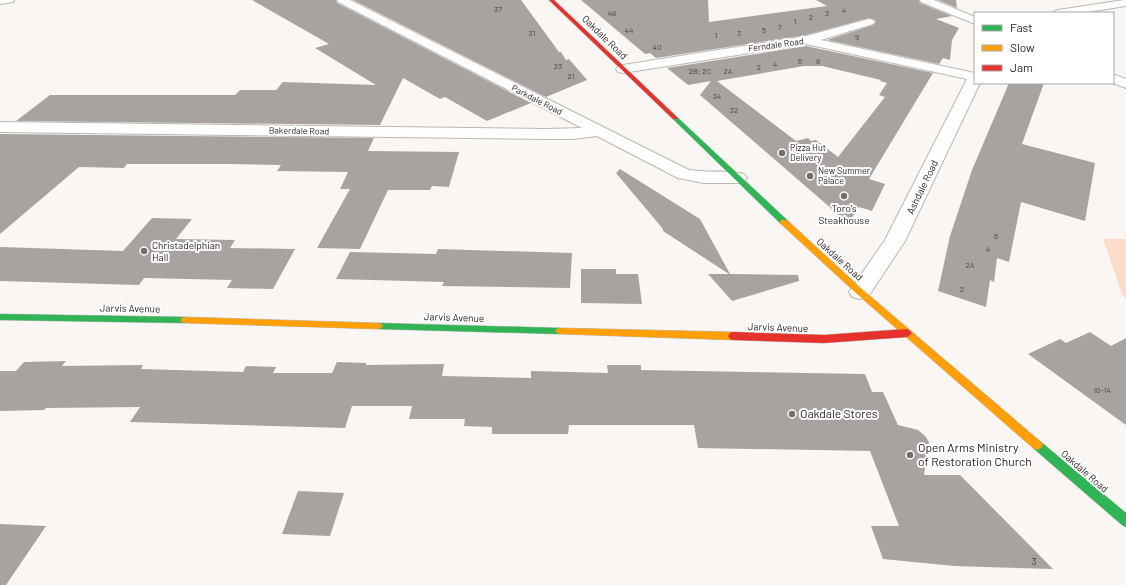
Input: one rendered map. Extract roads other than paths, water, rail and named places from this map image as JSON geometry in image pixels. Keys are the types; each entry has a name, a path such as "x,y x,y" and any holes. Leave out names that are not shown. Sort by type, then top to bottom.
{"street":[{"path":"0,1 9,0"},
{"name":"Parkdale Road","path":"342,0 684,174 704,178 738,178"},
{"name":"Oakdale Road","path":"551,0 860,292 1126,520"},
{"path":"925,0 974,20"},
{"path":"1065,12 1126,3"},
{"path":"806,40 869,22"},
{"name":"Ferndale Road","path":"623,69 806,40 974,77"},
{"path":"1114,78 1126,84"},
{"name":"Ashdale Road","path":"860,292 881,264 895,241 974,79"},
{"name":"Bakerdale Road","path":"0,127 547,134 574,134 598,131"},
{"name":"Jarvis Avenue","path":"0,317 186,320 824,339 906,333"}],"place":[{"name":"Pizza Hut Delivery","path":"782,153"},
{"name":"New Summer Palace","path":"810,176"},
{"name":"Toro's Steakhouse","path":"844,196"},
{"name":"Christadelphian Hall","path":"144,251"},
{"name":"Oakdale Stores","path":"792,414"},
{"name":"Open Arms Ministry of Restoration Church","path":"910,455"}]}
